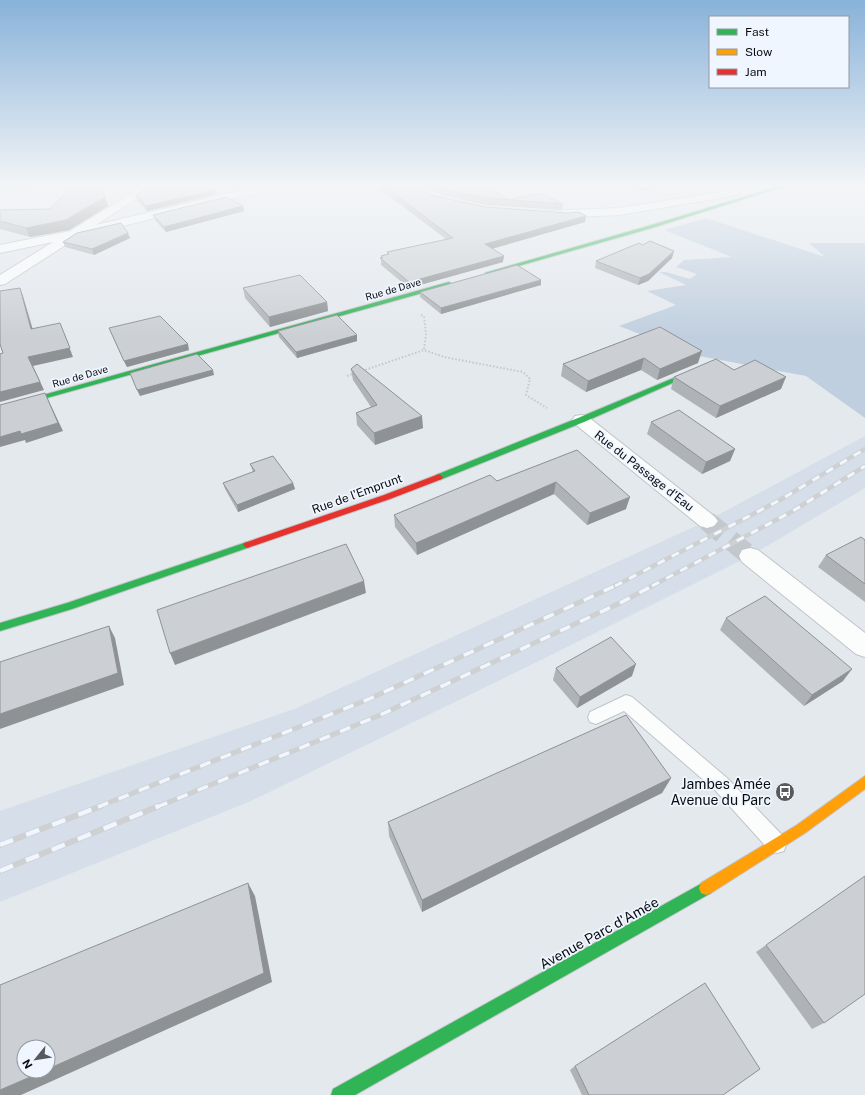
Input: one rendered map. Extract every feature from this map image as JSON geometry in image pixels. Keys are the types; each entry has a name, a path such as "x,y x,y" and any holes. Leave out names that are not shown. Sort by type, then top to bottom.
{"main road":[{"path":"476,277 619,235"},
{"name":"Rue de Dave","path":"0,409 461,281"},
{"name":"Rue de l'Emprunt","path":"0,627 69,606 387,497 580,420 707,366"},
{"name":"Avenue Parc d'Amée","path":"339,1095 685,901 777,844 865,782"}],"street":[{"path":"0,248 70,235"},
{"path":"0,281 74,235"},
{"name":"Rue du Passage d'Eau","path":"580,420 707,521"},
{"path":"750,556 865,646"}],"lane":[{"path":"596,717 626,702 721,784 777,844"}],"path":[{"path":"401,298 424,316 426,335 424,350"},
{"path":"346,376 424,350 444,357 523,372 530,379 526,395 544,406 580,420"}],"shaded area":[{"path":"677,235 758,235 825,257 809,243 865,243 865,418 806,376 694,355 619,326 676,305 647,291 686,285 659,272 666,272 690,279 697,274 676,267 684,260 732,257"},
{"path":"865,436 865,488 750,556 535,663 251,801 0,902 0,811 297,708 707,521"}],"building":[{"path":"74,235 123,235 92,249 63,242"},
{"path":"449,235 517,235 485,244 504,256 409,282 380,258 383,258 381,256 389,254 387,252 453,238"},
{"path":"650,241 674,251 649,274 640,278 596,261 639,243 643,245"},
{"path":"517,265 541,280 441,308 420,292"},
{"path":"300,275 327,302 269,317 243,288"},
{"path":"20,288 31,329 60,323 70,348 28,357 40,382 0,392 0,354 3,353 0,344 0,291"},
{"path":"337,315 357,335 296,352 278,331"},
{"path":"160,316 188,344 124,361 109,328"},
{"path":"660,327 702,351 660,369 644,358 588,381 563,364"},
{"path":"197,354 213,370 137,390 130,373"},
{"path":"716,359 734,370 755,360 786,377 720,406 674,377"},
{"path":"357,364 422,416 374,433 356,413 377,405 351,369"},
{"path":"45,393 58,423 21,434 20,431 0,437 0,405"},
{"path":"679,410 735,449 706,462 651,422"},
{"path":"577,450 630,497 590,513 556,482 416,543 394,515 490,475 497,481"},
{"path":"273,456 293,483 237,505 223,483 255,471 250,464"},
{"path":"861,537 865,540 865,584 826,555"},
{"path":"346,544 364,581 170,653 157,610"},
{"path":"765,596 852,669 812,695 726,618"},
{"path":"109,626 118,673 0,714 0,662"},
{"path":"611,637 636,664 580,697 556,668"},
{"path":"626,715 671,778 422,900 388,822"},
{"path":"865,876 865,994 824,1023 766,945"},
{"path":"248,883 264,973 56,1065 56,1039 16,1039 16,1079 25,1079 0,1090 0,985"},
{"path":"705,983 760,1069 723,1095 589,1095 575,1066"}],"tunnel":[{"path":"707,521 750,556"}],"railway":[{"path":"616,585 780,500 865,449"},
{"path":"652,586 793,511 865,466"},
{"path":"98,807 369,699 616,585"},
{"path":"157,807 378,716 620,603 654,585"},
{"path":"0,845 101,806"},
{"path":"0,871 159,806"}],"traffic: fast":[{"path":"488,273 621,235"},
{"path":"0,409 449,284"},
{"path":"439,477 581,420 700,369"},
{"path":"0,627 69,606 247,545"},
{"path":"339,1095 706,888"}],"traffic: slow":[{"path":"706,888 801,829 865,782"}],"traffic: jam":[{"path":"247,545 387,497 439,477"}],"place":[{"name":"Jambes Amée Avenue du Parc","path":"785,792"}]}
